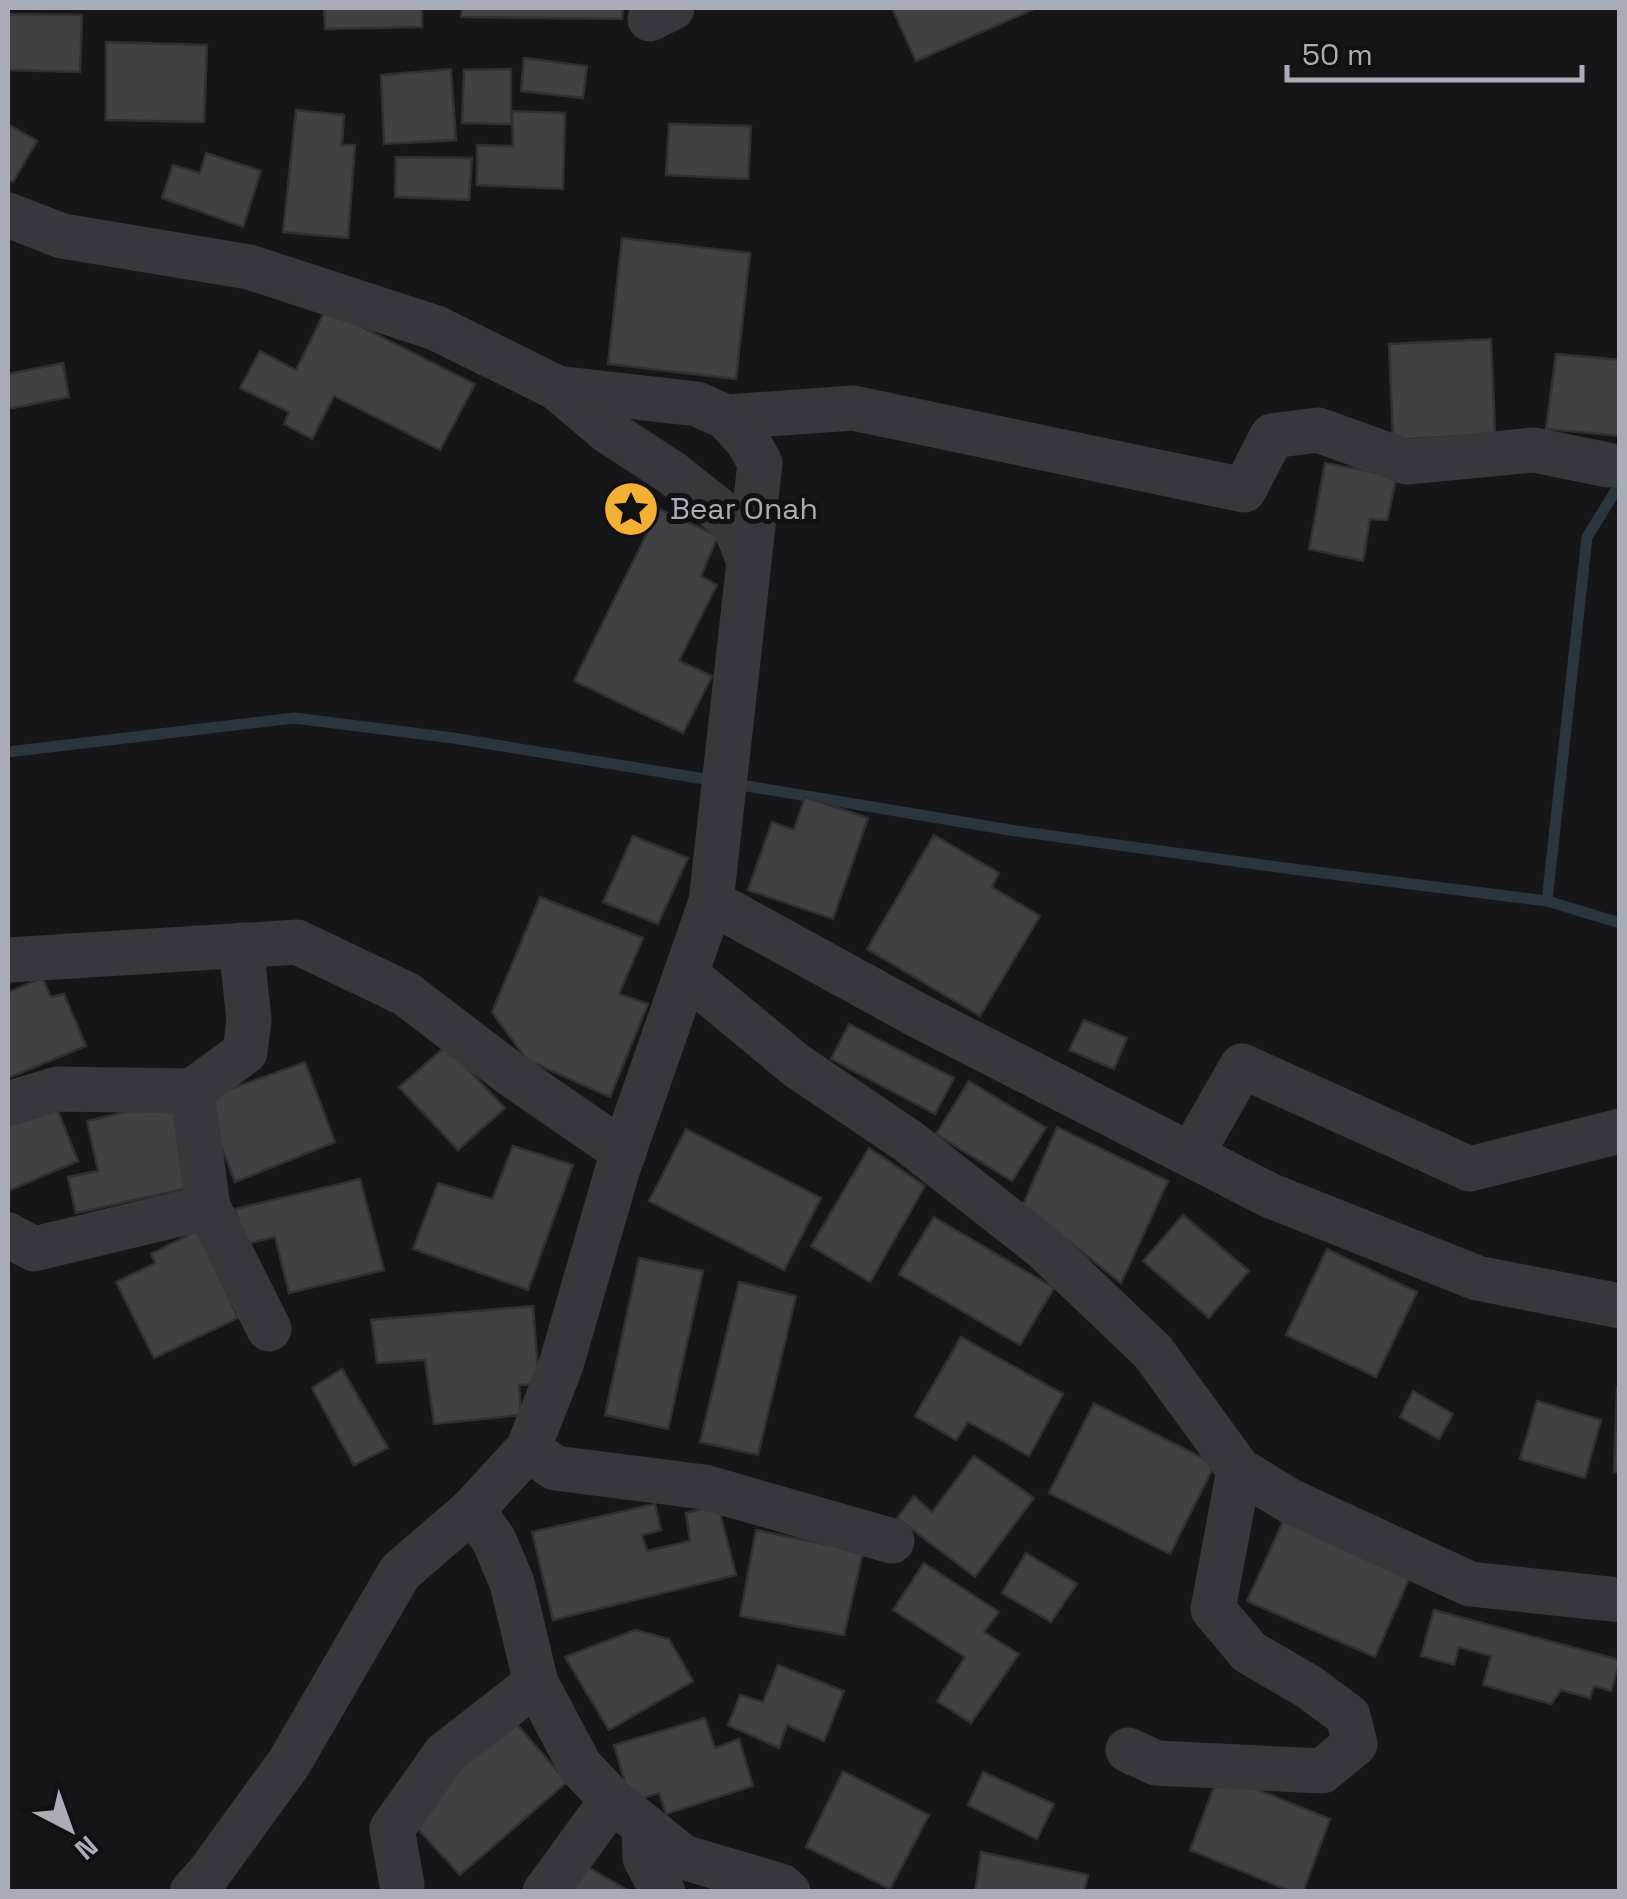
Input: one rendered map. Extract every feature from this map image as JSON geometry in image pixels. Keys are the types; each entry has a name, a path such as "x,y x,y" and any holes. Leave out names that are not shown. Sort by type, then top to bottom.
{"street":[{"path":"8,215 62,236 249,267 436,328 557,388 609,432 672,473 726,516 738,533 749,562"},
{"path":"192,1892 289,1764 400,1572 472,1510 528,1449 562,1365 624,1152 711,902 760,463 747,440 726,417 697,404 557,388"},
{"path":"726,417 853,408 1244,490 1272,436 1318,430 1407,462 1534,450 1608,465"},
{"path":"711,902 920,1017 1271,1196 1477,1278 1620,1306"},
{"path":"8,960 297,942 406,994 515,1077 624,1152"},
{"path":"8,1104 57,1089 192,1090 246,1052 249,1020 241,946"},
{"path":"686,974 797,1066 908,1140 1043,1247 1153,1352 1238,1470 1290,1501 1470,1584 1620,1600"},
{"path":"1191,1155 1242,1066 1470,1170 1620,1131"},
{"path":"192,1090 208,1207 269,1329"},
{"path":"8,1234 34,1249 208,1207"},
{"path":"528,1449 554,1468 704,1488 892,1541"},
{"path":"1128,1750 1156,1764 1322,1772 1356,1744 1348,1716 1309,1687 1248,1652 1214,1609 1238,1470"},
{"path":"472,1510 494,1540 512,1583 536,1683 580,1766 628,1813 683,1857 781,1886 788,1892"},
{"path":"402,1885 392,1830 445,1754 536,1683"},
{"path":"545,1892 628,1813"},
{"path":"628,1813 663,1892"}],"building":[{"path":"324,8 422,8 422,27 325,29"},
{"path":"462,8 623,8 622,19 461,17"},
{"path":"892,8 1036,8 916,61"},
{"path":"8,14 82,15 80,72 8,70"},
{"path":"106,42 207,45 204,122 106,120"},
{"path":"524,58 587,66 583,98 521,91"},
{"path":"451,69 456,140 384,144 381,75"},
{"path":"511,69 511,124 462,123 464,70"},
{"path":"296,110 344,115 342,145 355,145 348,238 283,232"},
{"path":"512,111 565,113 563,189 477,185 477,145 513,146"},
{"path":"8,124 37,141 13,182 8,179"},
{"path":"669,124 751,126 748,179 666,175"},
{"path":"206,153 261,171 243,227 162,198 173,165 200,173"},
{"path":"396,157 472,158 469,200 395,197"},
{"path":"622,238 750,253 736,379 608,364"},
{"path":"326,309 475,384 440,450 334,396 312,439 284,424 289,412 240,388 260,351 296,370"},
{"path":"1491,339 1495,434 1393,440 1389,344"},
{"path":"1556,354 1620,360 1620,436 1546,429"},
{"path":"63,363 69,397 8,409 8,374"},
{"path":"1325,463 1397,476 1387,520 1370,519 1363,561 1309,549"},
{"path":"659,509 718,536 701,576 717,585 679,661 712,676 683,733 574,681"},
{"path":"805,797 868,818 833,919 748,890 772,822 794,830"},
{"path":"934,835 999,873 992,887 1040,916 980,1016 867,949"},
{"path":"633,836 688,858 658,924 603,902"},
{"path":"540,897 643,938 619,994 648,1004 610,1097 527,1060 492,1012"},
{"path":"42,978 51,997 64,994 86,1046 8,1078 8,992"},
{"path":"1084,1020 1127,1038 1114,1069 1069,1050"},
{"path":"849,1024 954,1078 935,1114 831,1059"},
{"path":"446,1046 505,1108 458,1150 399,1087"},
{"path":"305,1062 335,1142 235,1182 203,1099"},
{"path":"969,1081 1046,1128 1012,1181 936,1134"},
{"path":"53,1099 78,1161 8,1191 8,1119"},
{"path":"173,1101 193,1187 76,1213 68,1177 98,1171 87,1121"},
{"path":"1057,1127 1168,1181 1121,1283 1023,1205"},
{"path":"686,1129 821,1198 784,1270 649,1201"},
{"path":"513,1146 573,1165 528,1290 413,1249 438,1183 492,1199"},
{"path":"869,1148 925,1186 870,1282 811,1246"},
{"path":"360,1179 384,1270 289,1293 275,1237 245,1244 235,1209"},
{"path":"1183,1215 1249,1271 1209,1318 1143,1261"},
{"path":"934,1217 1054,1288 1020,1345 899,1274"},
{"path":"198,1230 238,1318 154,1358 116,1282 155,1263 151,1254"},
{"path":"1327,1249 1417,1292 1376,1377 1286,1335"},
{"path":"639,1258 703,1271 668,1429 605,1415"},
{"path":"739,1282 796,1296 758,1455 700,1442"},
{"path":"533,1306 539,1384 519,1385 521,1415 434,1424 425,1360 377,1363 371,1320"},
{"path":"961,1337 1063,1394 1029,1456 968,1422 956,1440 915,1416"},
{"path":"342,1369 388,1448 354,1465 312,1388"},
{"path":"1617,1387 1620,1472 1614,1472"},
{"path":"1413,1391 1453,1414 1439,1439 1400,1417"},
{"path":"1537,1401 1601,1420 1585,1478 1520,1459"},
{"path":"1094,1403 1215,1464 1170,1554 1049,1493"},
{"path":"974,1456 1034,1498 975,1577 897,1518 914,1496 932,1512"},
{"path":"655,1504 661,1530 642,1535 647,1551 690,1541 686,1513 718,1505 736,1575 553,1620 532,1532"},
{"path":"1285,1517 1411,1574 1375,1657 1247,1601"},
{"path":"756,1530 863,1552 844,1635 740,1616"},
{"path":"1026,1553 1077,1584 1051,1622 1002,1593"},
{"path":"924,1563 999,1612 984,1632 1019,1654 971,1723 937,1701 965,1657 893,1610"},
{"path":"1434,1610 1620,1660 1611,1691 1594,1686 1590,1698 1561,1690 1551,1704 1483,1685 1491,1656 1459,1647 1454,1665 1421,1656"},
{"path":"635,1630 669,1639 693,1681 609,1730 565,1657"},
{"path":"778,1665 844,1691 824,1741 787,1725 779,1748 728,1725 740,1695 763,1702"},
{"path":"705,1718 715,1748 739,1739 753,1786 666,1814 659,1793 631,1802 614,1745"},
{"path":"514,1721 567,1782 460,1875 406,1816"},
{"path":"843,1771 929,1815 890,1889 806,1847"},
{"path":"983,1772 1054,1804 1037,1839 968,1805"},
{"path":"1219,1774 1330,1819 1303,1892 1292,1892 1190,1850"},
{"path":"981,1852 1088,1875 1084,1892 975,1892"},
{"path":"584,1865 631,1892 569,1892"}],"waterway":[{"path":"1547,901 1587,537 1620,484"},
{"path":"8,752 294,718 453,738 717,781"},
{"path":"735,784 1016,831 1547,901 1620,923"}],"place":[{"name":"Bear Onah","path":"631,509"}]}
